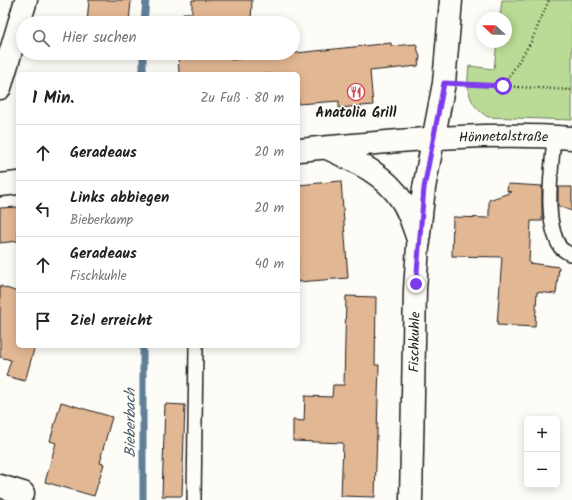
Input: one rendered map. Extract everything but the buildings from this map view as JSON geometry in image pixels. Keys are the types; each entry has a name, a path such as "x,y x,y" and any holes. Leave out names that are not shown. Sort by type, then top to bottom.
{"street":[{"path":"21,16 26,0"},
{"name":"Fischkuhle","path":"411,500 415,289 424,188 444,83 451,0"},
{"path":"0,88 16,34"},
{"name":"Hönnetalstraße","path":"300,150 434,138 503,135 563,138"},
{"path":"327,148 359,163 384,180 403,202 419,242"},
{"path":"0,185 16,183"},
{"path":"0,486 23,492"}],"lane":[{"path":"563,138 550,215 554,234 561,249 570,254"},
{"path":"194,500 196,348"}],"path":[{"path":"503,86 531,42 549,0"},
{"path":"444,83 572,90"}],"green space":[{"path":"502,0 572,0 572,120 488,117 476,107 472,101 468,89 469,66 494,69 496,48 512,48 512,12 501,12"}],"waterway":[{"name":"Bieberbach","path":"145,16 146,0"},
{"name":"Bieberbach","path":"143,60 143,72"},
{"name":"Bieberbach","path":"143,348 143,500"}],"place":[{"name":"Anatolia Grill","path":"356,92"}],"route":[{"path":"416,284 424,188 444,83 503,86"}]}
